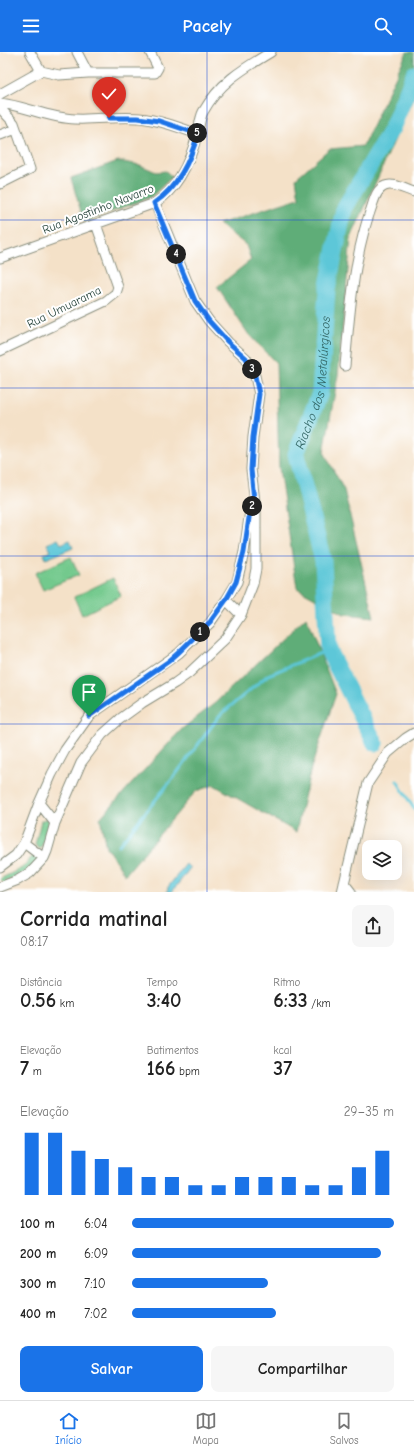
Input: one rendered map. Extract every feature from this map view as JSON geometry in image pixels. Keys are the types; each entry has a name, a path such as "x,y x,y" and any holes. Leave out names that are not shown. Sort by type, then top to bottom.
{"street":[{"path":"30,52 41,71"},
{"path":"77,52 88,73"},
{"path":"0,94 41,71 59,75 88,73 156,73 158,68 150,52"},
{"name":"Rua Agostinho Navarro","path":"0,258 154,203 162,198 171,189 185,169 198,134 202,113 222,86 240,71 271,52"},
{"path":"0,103 74,119 138,118 159,121 198,134"},
{"path":"0,108 12,120 30,169 0,184"},
{"path":"0,135 16,129"},
{"path":"345,366 353,285 360,247 377,193 384,186 389,185 414,192"},
{"path":"0,888 30,873 44,858 55,823 81,763 102,735 142,703 175,684 225,639 240,615 254,584 256,569 256,510 251,470 253,437 259,394 255,376 246,358 228,342 209,321 195,301 154,203"},
{"name":"Rua Umuarama","path":"0,351 106,301 116,293 118,287 115,276 96,224"},
{"path":"0,867 16,855 24,843 52,774 89,716 178,653 210,622 226,600 236,582 244,552 250,511 254,500"},
{"path":"226,600 240,615"},
{"path":"351,892 343,888 368,783 388,753 406,738 414,734"},
{"path":"39,803 55,823"},
{"path":"24,843 44,858"}],"green space":[{"path":"407,52 414,52 414,96 351,238 338,375 324,452 344,490 374,617 344,614 297,588 279,468 276,363 249,335 217,287 251,260 246,245 219,224 299,198 296,178 329,149 363,146"},
{"path":"118,161 140,165 156,172 166,171 172,177 151,197 84,222 71,178"},
{"path":"71,557 79,575 43,590 35,573"},
{"path":"113,578 121,596 82,615 74,597"},
{"path":"306,617 336,694 311,768 296,832 214,785 196,791 125,875 106,847 100,818 182,729 215,703"},
{"path":"47,818 49,821 48,828 40,849 35,845 41,821"},
{"path":"33,856 40,857 35,867 4,883 0,879 22,868"}],"water":[{"path":"58,539 61,544 70,540 73,548 46,559 44,554 51,551 47,544"},
{"path":"186,864 190,868 172,892 167,892 168,887"}],"waterway":[{"name":"Riacho dos Metalúrgicos","path":"375,743 328,650 323,561 296,454 320,393 327,290 344,209 392,128 414,74"},
{"path":"119,845 174,777 220,715 268,675 328,650"},
{"path":"397,781 414,809"}],"route":[{"path":"89,716 169,661 178,653 210,622 226,600 236,582 244,552 250,511 254,500 251,470 253,437 259,394 255,376 246,358 228,342 209,321 195,301 154,203 162,198 171,189 185,169 198,134 159,121 138,118 109,118"}]}
